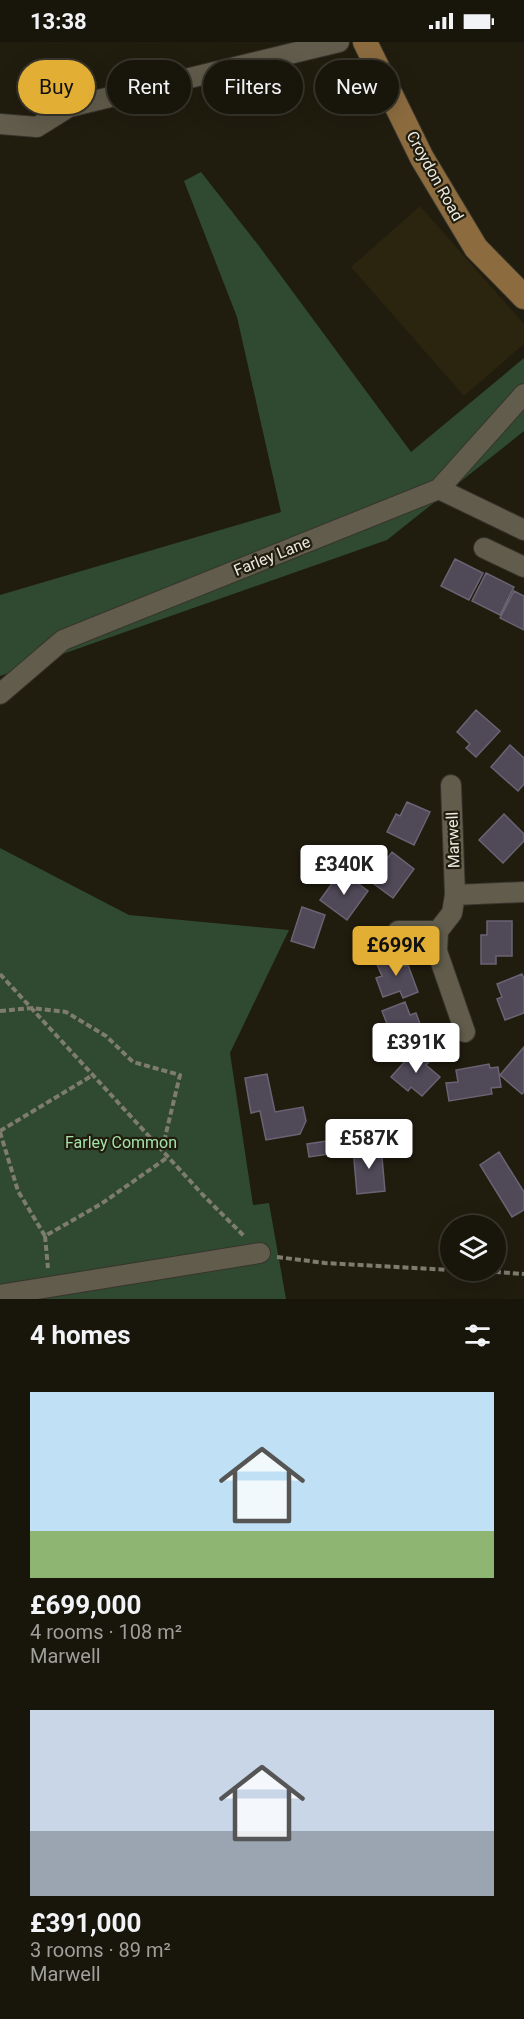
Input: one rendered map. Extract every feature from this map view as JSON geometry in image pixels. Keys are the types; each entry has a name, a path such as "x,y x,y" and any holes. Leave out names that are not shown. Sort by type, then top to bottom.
{"main road":[{"name":"Croydon Road","path":"365,42 422,158 476,248 524,297"}],"street":[{"path":"0,124 38,127 69,106 339,42"},
{"name":"Farley Lane","path":"0,694 63,640 439,489 524,394"},
{"path":"439,489 524,530"},
{"path":"484,548 524,567"},
{"name":"Marwell","path":"438,931 452,913 455,895 451,785"},
{"path":"455,895 524,892"},
{"path":"398,931 438,931 437,951 465,1032"},
{"path":"0,1295 266,1255"}],"path":[{"path":"0,974 168,1157 266,1255 325,1263 440,1269"},
{"path":"0,1011 32,1008 66,1012 106,1036 133,1062 180,1075 162,1150"},
{"path":"49,1287 45,1236 18,1191 0,1131 93,1075"},
{"path":"45,1236 101,1204 168,1157"},
{"path":"506,1273 524,1274"}],"shaded area":[{"path":"420,206 524,324 524,344 464,396 351,267"}],"green space":[{"path":"201,172 259,246 411,452 524,358 524,431 387,540 0,676 0,595 281,512 237,317 184,181"},
{"name":"Farley Common","path":"0,848 129,915 289,930 230,1053 253,1205 269,1203 286,1299 0,1299"}],"building":[{"path":"455,559 483,573 469,600 441,586"},
{"path":"486,573 514,587 500,615 472,601"},
{"path":"514,591 524,596 524,630 500,618"},
{"path":"476,710 500,731 476,757 466,748 470,744 457,732"},
{"path":"510,745 524,758 524,784 518,791 491,767"},
{"path":"407,802 430,812 414,845 387,832 396,814 400,816"},
{"path":"504,814 524,834 524,841 503,863 479,840"},
{"path":"392,852 414,869 393,898 370,881"},
{"path":"341,871 368,891 347,920 320,900"},
{"path":"302,907 325,915 314,948 291,941"},
{"path":"487,921 512,921 512,956 496,956 496,964 481,964 481,935 487,935"},
{"path":"400,953 404,966 408,965 418,992 403,998 400,991 383,997 376,978 382,976 376,962"},
{"path":"522,974 524,1013 505,1020 497,999 502,997 497,984"},
{"path":"405,1002 410,1015 416,1013 426,1040 412,1045 410,1038 391,1045 382,1011"},
{"path":"524,1047 524,1092 522,1094 500,1075"},
{"path":"416,1049 430,1061 426,1065 440,1077 422,1096 411,1087 408,1091 391,1077"},
{"path":"489,1064 490,1068 498,1067 501,1087 491,1088 492,1094 449,1101 446,1083 458,1082 456,1070"},
{"path":"267,1074 275,1112 303,1107 306,1121 300,1134 266,1140 260,1111 251,1113 245,1078"},
{"path":"340,1139 342,1152 309,1157 307,1144"},
{"path":"381,1146 385,1191 357,1194 353,1148"},
{"path":"499,1152 524,1192 524,1210 512,1217 480,1165"}]}
